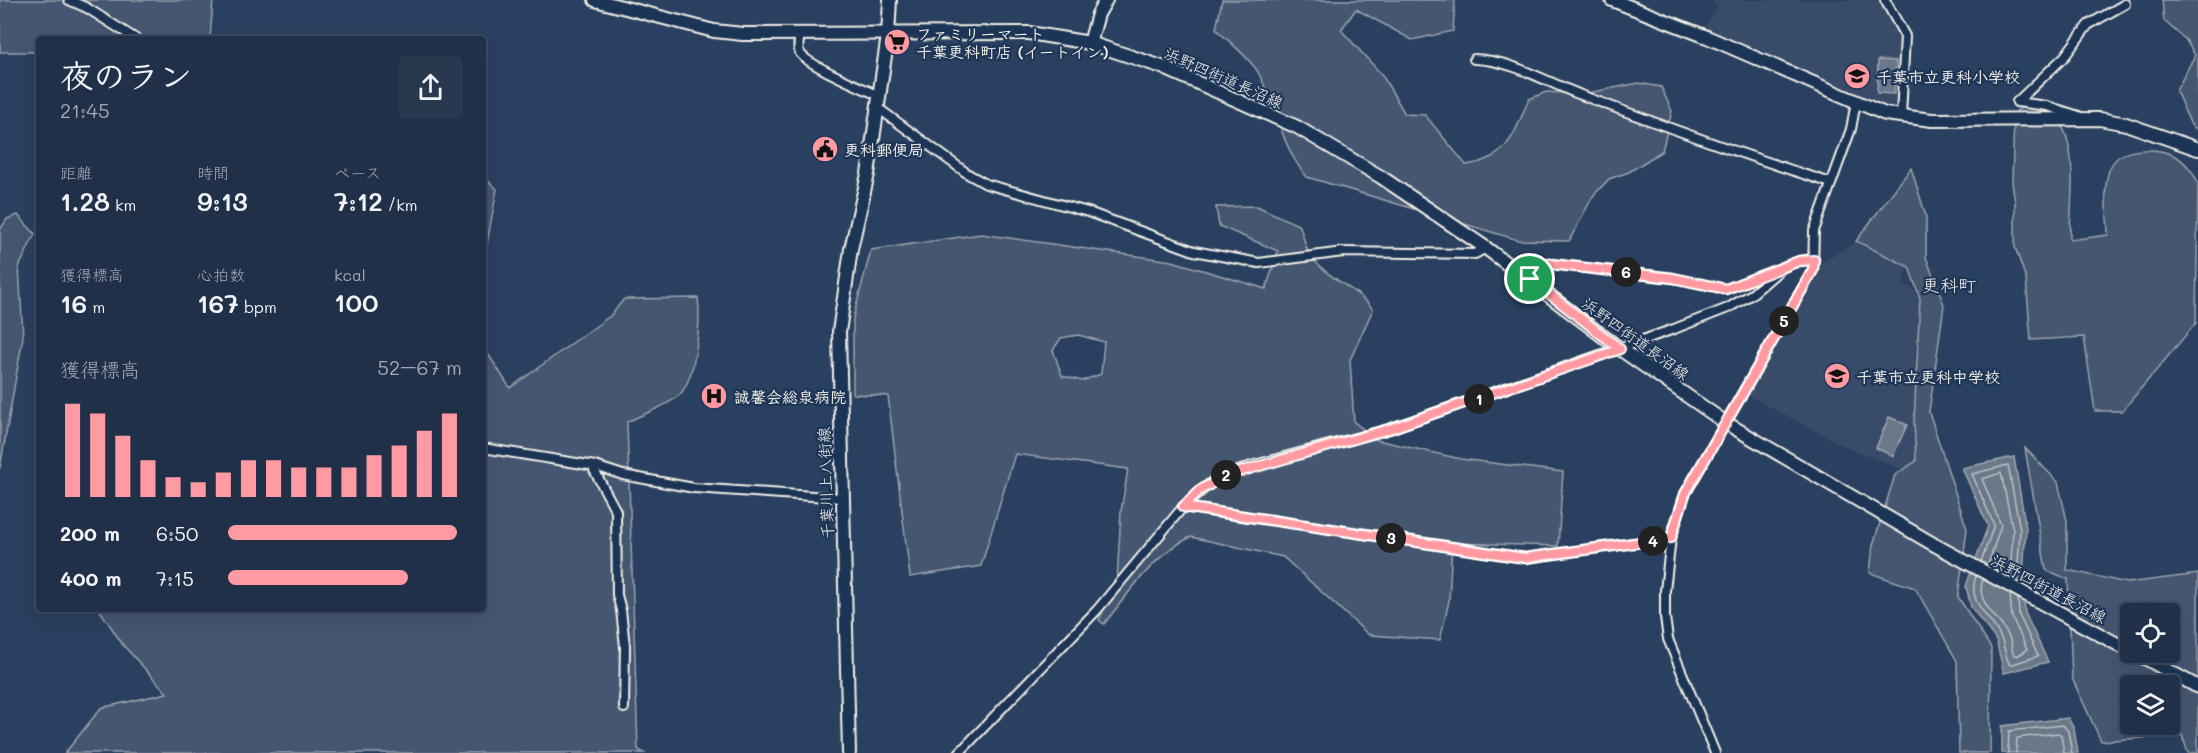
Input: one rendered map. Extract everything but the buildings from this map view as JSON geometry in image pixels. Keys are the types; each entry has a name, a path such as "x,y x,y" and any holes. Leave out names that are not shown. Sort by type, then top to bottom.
{"main road":[{"name":"浜野四街道長沼線","path":"595,0 714,30 800,34 1029,33 1090,43 1162,67 1297,127 1381,177 1530,279 1620,349 1726,423 1934,544 2120,646"},
{"name":"千葉川上八街線","path":"849,753 838,355 841,308 866,185 879,102 890,0"},
{"path":"1090,43 1098,14 1106,0"},
{"path":"1612,0 1707,37 1856,102 1901,117 1932,120 2086,118 2126,124 2198,149"},
{"name":"浜野四街道長沼線","path":"2153,663 2198,687"}],"street":[{"path":"69,0 87,8 130,36"},
{"path":"1885,0 1905,36 1901,117"},
{"path":"2086,118 2047,106 2016,102 2065,56 2088,25 2125,4"},
{"path":"800,34 799,48 803,56 879,102 968,174 986,184 1088,212 1194,251 1259,263 1343,252 1475,254 1486,248"},
{"path":"1474,59 1501,62 1579,95 1745,155 1831,183"},
{"path":"1715,753 1668,639 1665,591 1671,538 1685,494 1813,270 1814,231 1851,129 1856,102"},
{"path":"1530,279 1542,263 1673,278 1726,289 1782,268 1814,260"},
{"path":"960,753 1097,610 1183,507 1200,490 1225,476 1389,429 1620,349 1728,308 1752,294 1782,268"},
{"path":"486,448 595,466 622,475 693,488 842,498"},
{"path":"595,466 594,470 616,510 617,595 625,646 624,708"},
{"path":"1183,507 1525,558 1671,538"}],"shaded area":[{"path":"0,0 213,0 210,36 36,36 36,52 0,52"},
{"path":"1222,0 1455,0 1453,31 1412,40 1356,9 1341,30 1382,75 1405,114 1425,115 1466,165 1480,162 1501,151 1513,134 1529,99 1546,92 1583,94 1639,83 1661,87 1672,111 1662,151 1629,172 1609,179 1593,196 1569,241 1518,240 1307,177 1291,153 1258,72 1244,55 1216,29"},
{"name":"千葉市立更科小学校","path":"1711,0 1883,0 1903,37 1901,113 1705,27 1718,6"},
{"path":"2162,0 2198,0 2198,130 2191,125 2176,91 2195,55 2186,40 2164,21"},
{"path":"2033,103 2050,112 2061,125 2068,142 2072,183 2070,240 2108,235 2106,182 2111,166 2123,155 2140,150 2167,153 2185,164 2198,184 2196,323 2122,411 2095,411 2084,337 2031,340 2026,279 2015,247 2015,202 2012,182 2014,117 2017,110"},
{"path":"1911,168 1926,216 1926,257 1944,305 1929,412 1967,529 1958,597 1991,648 1990,753 1959,753 1957,661 1915,588 1870,573 1873,545 1895,475 1916,461 1914,422 1920,298 1909,267 1856,241"},
{"path":"486,179 497,189 486,249"},
{"path":"1257,206 1300,226 1308,250 1315,262 1358,294 1373,309 1350,360 1354,422 1377,440 1461,459 1563,472 1558,546 1452,543 1449,601 1440,640 1369,635 1283,557 1191,537 1178,544 1154,564 1104,624 1099,620 1117,581 1121,511 1128,469 1015,454 981,566 910,577 888,396 853,394 853,318 871,250 981,234 1172,261 1266,289 1278,251 1219,226 1216,207","holes":["1078,335 1104,342 1101,374 1082,381 1062,376 1053,350 1061,338"]},
{"path":"18,215 35,234 19,267 23,337 0,468 0,230 7,219"},
{"name":"千葉市立更科中学校","path":"1856,242 1908,267 1903,284 1923,295 1915,356 1921,440 1909,472 1846,447 1747,395 1821,263"},
{"path":"698,298 699,321 696,351 689,379 683,390 666,404 627,422 638,749 644,753 65,753 101,708 167,693 123,645 101,612 486,612 486,351 510,388 610,316 624,299"},
{"path":"2025,448 2058,482 2067,521 2067,570 2127,583 2198,574 2198,753 2188,753 2182,735 2101,741 2072,678 2068,579 2046,570"}],"water":[{"path":"1878,60 1896,61 1894,94 1877,93"},
{"path":"1889,417 1907,425 1893,456 1876,448"},
{"path":"2014,457 2026,529 2023,575 2025,613 2048,662 2004,673 1996,640 1971,607 1966,586 1988,526 1962,468"},
{"path":"2068,718 2074,729 2078,753 2002,753 2002,726"}],"place":[{"name":"ファミリーマート 千葉更科町店 (イートイン)","path":"897,42"},
{"name":"千葉市立更科小学校","path":"1857,76"},
{"name":"更科郵便局","path":"825,149"},
{"name":"千葉市立更科中学校","path":"1837,376"},
{"name":"誠馨会総泉病院","path":"714,396"}],"district":[{"name":"更科町","path":"1949,285"}],"route":[{"path":"1814,260 1813,270 1685,494 1671,538 1525,558 1183,507 1213,481 1251,466 1389,429 1620,349 1530,279 1542,263 1593,267 1673,278 1716,289 1726,289 1799,261 1814,260"}]}
